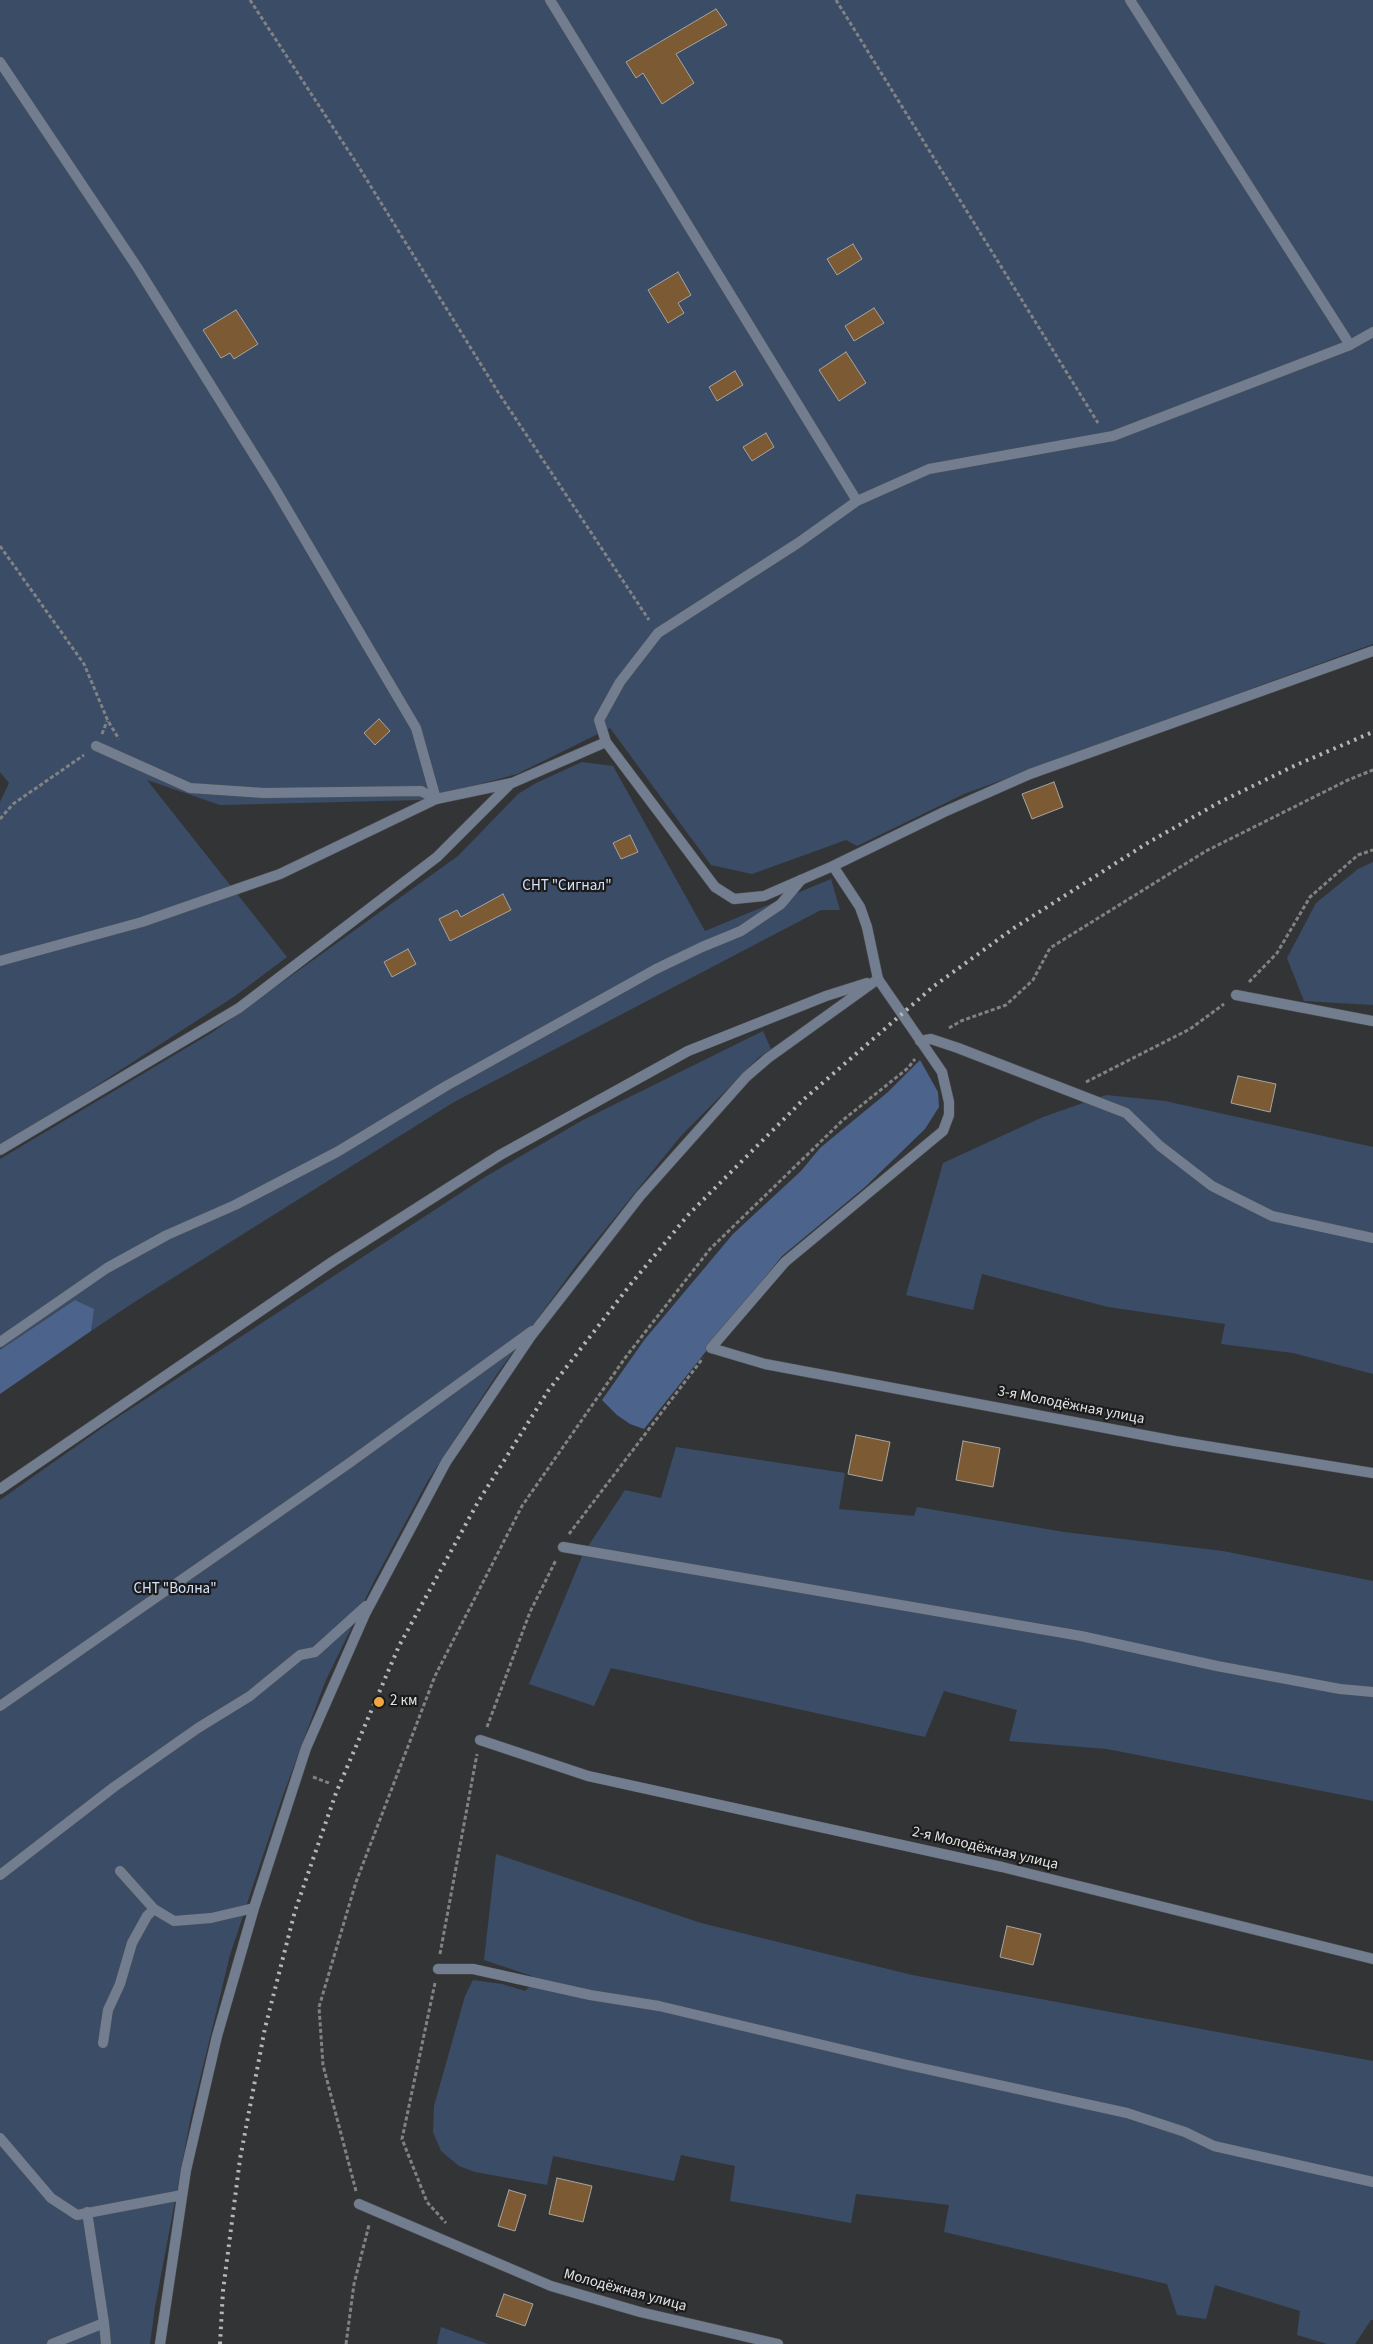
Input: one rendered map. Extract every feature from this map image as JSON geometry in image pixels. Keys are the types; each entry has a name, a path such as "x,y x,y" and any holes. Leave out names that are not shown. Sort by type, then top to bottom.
{"street":[{"path":"550,0 857,501"},
{"path":"1130,0 1350,345"},
{"path":"0,62 137,266 274,488 378,662 416,728 436,799"},
{"path":"1373,332 1350,345 1106,436 929,470 857,501 798,543 658,633 620,682 599,720 606,742 715,886 734,899 764,896 1030,774 1373,651"},
{"path":"0,961 142,922 280,874 436,799 512,783 606,742"},
{"path":"96,746 190,788 264,793 421,791 436,799"},
{"path":"0,1150 239,1008 437,857 512,783"},
{"path":"711,1348 785,1262 943,1131 949,1115 942,1072 926,1040 878,979 867,927 860,907 832,866"},
{"path":"0,1342 107,1268 167,1235 235,1205 337,1152 446,1086 656,969 741,931 781,904 801,880"},
{"path":"160,2344 182,2195 217,2036 254,1908 306,1748 372,1602 446,1462 538,1326 640,1196 746,1077 768,1058 878,979"},
{"path":"0,1489 332,1262 500,1155 688,1051 826,996 878,979"},
{"path":"1236,995 1373,1021"},
{"path":"926,1040 1126,1113 1160,1146 1212,1186 1272,1216 1373,1238"},
{"path":"0,1706 348,1464 538,1326"},
{"name":"3-я Молодёжная улица","path":"711,1348 765,1364 1175,1440 1373,1473"},
{"path":"563,1547 1071,1635 1218,1666 1340,1689 1373,1692"},
{"path":"0,1875 114,1787 198,1728 250,1696 300,1655 315,1652 372,1602"},
{"name":"2-я Молодёжная улица","path":"480,1740 588,1776 1002,1867 1373,1959"},
{"path":"120,1871 154,1909 174,1921 211,1918 254,1908"},
{"path":"103,2043 108,2010 120,1984 132,1943 147,1916 154,1909"},
{"path":"438,1969 473,1969 590,1995 659,2006 904,2064 1127,2113 1186,2132 1214,2146 1373,2182"},
{"path":"0,2138 51,2198 77,2215 182,2195"},
{"name":"Молодёжная улица","path":"359,2204 551,2286 640,2312 778,2344"},
{"path":"87,2212 106,2344"},
{"path":"52,2344 104,2323"}],"path":[{"path":"250,0 357,164 498,392 658,633"},
{"path":"836,0 1106,436"},
{"path":"0,546 84,664 108,720 136,764"},
{"path":"0,819 13,804 96,746"},
{"path":"359,2204 323,2065 319,2008 356,1882 435,1676 522,1506 625,1358 710,1249 843,1120 908,1068 926,1040 961,1021 1006,1005 1033,980 1050,948 1206,850 1348,780 1373,770"},
{"path":"451,2229 427,2202 402,2139 438,1969 480,1740 488,1726 530,1612 573,1527 711,1348"},
{"path":"346,2344 354,2284 373,2210"}],"green space":[{"path":"0,0 1373,0 1373,644 964,794 857,846 846,840 752,874 711,865 610,728 517,774 421,800 220,805 147,780 287,957 235,996 0,1148 0,802 9,783 0,772"},
{"name":"СНТ \"Сигнал\"","path":"582,762 613,766 705,931 831,879 840,910 821,910 454,1102 91,1331 93,1309 75,1300 0,1350 0,1159 213,1032 458,856 518,794 536,783"},
{"path":"1373,862 1373,1005 1304,1001 1287,958 1316,903 1358,869"},
{"name":"СНТ \"Волна\"","path":"763,1031 771,1049 758,1058 680,1137 578,1263 497,1374 427,1482 374,1581 325,1682 282,1798 230,1955 191,2116 155,2307 150,2344 0,2344 0,1500 112,1421 485,1177 583,1120"},
{"path":"1106,1095 1165,1101 1373,1147 1373,1374 1293,1353 1221,1344 1225,1324 1108,1307 982,1274 973,1310 906,1295 943,1163 1043,1117"},
{"path":"676,1447 845,1473 839,1509 914,1516 917,1507 1064,1532 1223,1551 1373,1581 1373,1801 1107,1749 1009,1741 1017,1710 944,1691 925,1737 611,1668 594,1706 529,1684 583,1554 625,1490 661,1498"},
{"path":"496,1854 701,1923 912,1975 1373,2061 1373,2320 1371,2320 1355,2344 1327,2344 1297,2335 1300,2311 1215,2285 1206,2319 1177,2315 1167,2284 944,2232 949,2205 856,2194 851,2223 730,2201 735,2166 681,2155 674,2181 553,2156 547,2185 475,2172 459,2166 441,2151 433,2132 434,2106 465,1996 473,1980 502,1984 525,1991 529,1987 532,1976 484,1960"},
{"path":"441,2327 488,2344 437,2344"}],"shaded area":[{"path":"920,1060 938,1092 939,1107 925,1129 865,1187 782,1256 644,1429 630,1424 617,1415 602,1400 645,1339 733,1234 801,1171 820,1148 888,1092"},
{"path":"75,1300 94,1309 91,1331 0,1394 0,1350"}],"building":[{"path":"716,9 727,25 676,54 694,83 662,104 643,73 636,78 626,62"},
{"path":"853,244 862,259 837,275 827,259"},
{"path":"678,272 691,295 678,303 684,313 668,323 648,290"},
{"path":"874,308 884,323 854,341 845,326"},
{"path":"236,310 258,344 234,359 230,353 221,358 203,330"},
{"path":"846,352 866,383 839,401 819,370"},
{"path":"735,371 743,385 717,401 709,387"},
{"path":"766,433 774,447 752,461 743,447"},
{"path":"379,719 390,731 375,745 364,733"},
{"path":"1054,782 1063,807 1032,819 1022,794"},
{"path":"630,835 638,852 621,859 613,843"},
{"path":"503,894 511,910 450,941 439,919 457,910 461,917"},
{"path":"408,949 416,964 392,977 384,962"},
{"path":"1238,1076 1276,1084 1270,1112 1231,1103"},
{"path":"856,1435 890,1442 882,1481 848,1474"},
{"path":"963,1441 1000,1448 993,1487 956,1480"},
{"path":"1007,1926 1041,1934 1033,1965 1000,1957"},
{"path":"557,2178 592,2186 583,2222 549,2214"},
{"path":"509,2190 526,2195 515,2231 498,2226"},
{"path":"504,2294 533,2304 525,2326 496,2316"}],"railway":[{"path":"220,2344 223,2291 240,2159 265,2028 295,1911 336,1793 399,1646 478,1502 548,1391 630,1285 689,1214 803,1100 934,986 1014,928 1149,842 1220,802 1296,765 1373,732"}],"place":[{"name":"2 км","path":"379,1702"}]}
